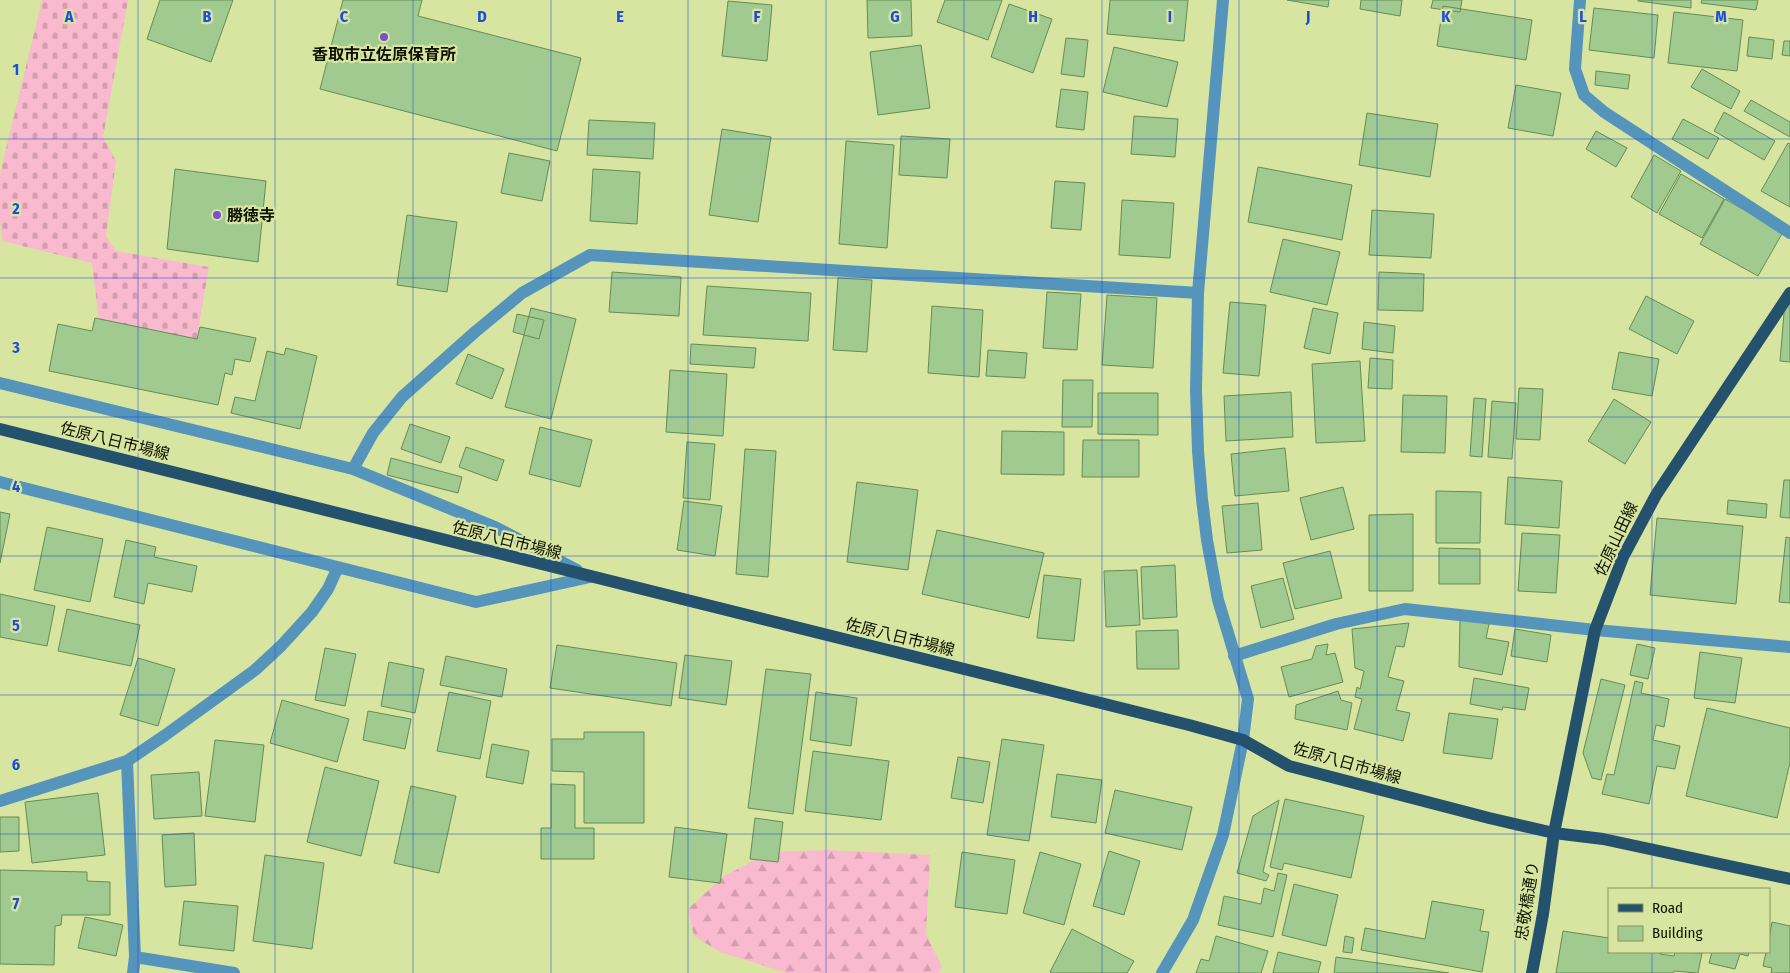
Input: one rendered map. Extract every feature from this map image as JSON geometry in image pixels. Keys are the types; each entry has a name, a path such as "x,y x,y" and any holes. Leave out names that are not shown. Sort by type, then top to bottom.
{"main road":[{"name":"佐原山田線","path":"1554,833 1595,630 1623,557 1656,495 1790,293"},
{"name":"佐原八日市場線","path":"0,429 1243,740 1289,766 1488,818 1554,833 1603,839 1790,879"},
{"name":"忠敬橋通り","path":"1532,973 1543,914 1554,833"}],"street":[{"path":"1162,973 1193,920 1220,844 1243,740 1248,699 1218,600 1202,499 1196,390 1198,293 1223,0"},
{"path":"1580,0 1575,69 1584,94 1604,112 1790,233"},
{"path":"353,469 374,433 402,397 522,293 590,255 1198,293"},
{"path":"0,382 353,469 495,527 590,578"},
{"path":"0,482 476,602 590,578"},
{"path":"0,801 127,761 195,715 255,670 280,646 312,612 328,589 338,566"},
{"path":"1234,656 1336,624 1405,609 1595,630 1790,647"},
{"path":"127,761 135,957 133,973"},
{"path":"135,957 234,973"}],"green space":[{"path":"42,0 128,0 103,137 116,161 106,236 116,251 209,267 196,342 100,329 92,263 2,241 0,174"},
{"path":"828,850 930,855 926,934 942,967 938,973 787,973 720,952 694,936 688,909 724,876 770,852"}],"building":[{"path":"160,0 233,0 211,62 147,39"},
{"path":"343,0 422,0 418,16 581,58 557,151 320,89"},
{"path":"867,0 911,0 912,36 868,38"},
{"path":"945,0 1002,0 988,40 937,22"},
{"path":"1110,0 1188,0 1184,41 1107,34"},
{"path":"1287,0 1329,0 1328,7"},
{"path":"1361,0 1402,0 1400,16 1360,9"},
{"path":"1433,0 1462,0 1460,12 1431,8"},
{"path":"1691,0 1691,8 1638,1"},
{"path":"1702,0 1758,0 1756,10 1701,3"},
{"path":"728,1 772,5 767,61 722,56"},
{"path":"1009,4 1052,19 1033,73 991,57"},
{"path":"1443,6 1532,20 1526,60 1437,46"},
{"path":"1594,8 1658,15 1654,58 1589,50"},
{"path":"1674,12 1743,20 1737,71 1668,63"},
{"path":"1749,37 1774,40 1772,59 1747,56"},
{"path":"1066,38 1088,40 1084,77 1061,74"},
{"path":"1784,41 1790,41 1790,56 1782,55"},
{"path":"921,45 930,108 878,115 870,52"},
{"path":"1114,47 1178,62 1167,107 1103,92"},
{"path":"1702,69 1740,91 1731,109 1691,87"},
{"path":"1596,71 1630,75 1628,89 1595,85"},
{"path":"1516,85 1561,93 1553,136 1508,128"},
{"path":"1061,89 1088,92 1084,130 1056,127"},
{"path":"1751,100 1790,122 1790,137 1744,111"},
{"path":"1724,112 1775,141 1764,160 1714,131"},
{"path":"1367,113 1438,124 1430,177 1359,165"},
{"path":"1134,116 1178,119 1175,157 1131,154"},
{"path":"1683,119 1719,138 1708,159 1672,139"},
{"path":"589,120 655,123 653,159 587,155"},
{"path":"722,129 771,137 758,222 709,215"},
{"path":"1596,131 1627,148 1616,167 1586,149"},
{"path":"901,136 950,139 947,178 899,175"},
{"path":"846,141 894,145 887,248 839,244"},
{"path":"1788,143 1790,144 1790,207 1761,191"},
{"path":"509,153 550,161 542,201 501,193"},
{"path":"1654,155 1681,171 1657,213 1631,197"},
{"path":"1258,167 1352,185 1342,240 1248,222"},
{"name":"勝徳寺","path":"175,169 266,181 258,262 167,249"},
{"path":"593,169 640,172 637,224 590,221"},
{"path":"1681,174 1724,199 1702,238 1659,214"},
{"path":"1055,181 1085,183 1081,230 1051,228"},
{"path":"1725,199 1783,232 1758,276 1700,244"},
{"path":"1122,200 1174,203 1170,258 1119,255"},
{"path":"1372,210 1434,214 1431,258 1369,255"},
{"path":"407,215 457,222 447,292 397,285"},
{"path":"1283,239 1340,252 1327,305 1270,292"},
{"path":"612,272 681,277 679,316 609,312"},
{"path":"1379,272 1424,274 1423,311 1378,310"},
{"path":"838,278 872,280 867,352 833,350"},
{"path":"707,286 811,293 808,341 703,335"},
{"path":"1047,292 1081,294 1077,350 1043,348"},
{"path":"1107,295 1157,298 1153,368 1102,365"},
{"path":"1646,296 1694,321 1677,354 1629,329"},
{"path":"1785,301 1790,301 1790,362 1780,361"},
{"path":"1230,302 1266,305 1259,376 1223,373"},
{"path":"932,306 983,310 979,377 928,373"},
{"path":"531,308 576,319 551,419 505,407"},
{"path":"1313,308 1338,313 1330,354 1304,348"},
{"path":"517,314 544,320 539,339 513,332"},
{"path":"95,318 197,339 200,327 256,338 250,362 235,359 232,375 225,373 218,405 49,371 58,324 92,331"},
{"path":"1364,322 1395,326 1393,353 1362,349"},
{"path":"691,344 756,348 754,368 690,364"},
{"path":"286,348 317,356 300,429 231,413 235,397 255,401 267,351 284,355"},
{"path":"988,350 1027,353 1025,378 986,376"},
{"path":"1619,352 1659,359 1652,396 1612,389"},
{"path":"468,354 504,369 492,399 456,384"},
{"path":"1370,358 1393,360 1392,389 1368,388"},
{"path":"1360,361 1365,441 1316,443 1312,364"},
{"path":"670,370 727,374 723,436 666,432"},
{"path":"1063,380 1093,380 1092,427 1062,427"},
{"path":"1519,388 1543,389 1540,440 1516,439"},
{"path":"1291,392 1293,437 1226,441 1224,396"},
{"path":"1098,393 1158,393 1158,435 1098,434"},
{"path":"1403,395 1447,396 1445,453 1401,452"},
{"path":"1474,398 1486,399 1482,457 1470,456"},
{"path":"1614,399 1651,422 1625,464 1588,441"},
{"path":"1492,401 1516,403 1512,459 1488,457"},
{"path":"410,424 450,437 441,463 401,449"},
{"path":"540,427 592,440 580,487 529,474"},
{"path":"1002,431 1064,432 1064,475 1001,474"},
{"path":"1083,440 1139,440 1139,477 1082,477"},
{"path":"687,442 715,444 710,500 683,498"},
{"path":"466,447 504,460 497,481 459,467"},
{"path":"1285,448 1289,491 1235,496 1231,454"},
{"path":"745,449 776,451 768,577 736,574"},
{"path":"391,458 462,477 458,493 387,475"},
{"path":"1508,477 1562,481 1559,528 1505,524"},
{"path":"1784,480 1790,480 1790,518 1780,517"},
{"path":"857,482 918,490 908,570 847,562"},
{"path":"1343,487 1354,529 1311,540 1300,498"},
{"path":"1436,491 1481,492 1480,543 1436,543"},
{"path":"1728,500 1767,504 1766,518 1727,514"},
{"path":"684,501 722,506 715,556 677,550"},
{"path":"1258,503 1262,550 1227,553 1222,506"},
{"path":"0,512 10,514 0,563"},
{"path":"1413,514 1413,591 1369,591 1369,515"},
{"path":"1657,518 1743,526 1736,604 1650,595"},
{"path":"47,527 103,539 90,602 34,590"},
{"path":"937,530 1044,553 1029,618 922,594"},
{"path":"1522,533 1560,535 1556,593 1518,591"},
{"path":"1786,537 1790,538 1790,603 1779,602"},
{"path":"126,540 156,547 154,557 197,566 192,592 148,583 144,604 114,597"},
{"path":"1439,548 1480,549 1480,584 1439,584"},
{"path":"1330,551 1342,598 1295,609 1283,563"},
{"path":"1175,565 1177,617 1143,619 1141,567"},
{"path":"1137,570 1140,625 1106,627 1104,571"},
{"path":"1044,575 1081,579 1074,641 1037,638"},
{"path":"1283,578 1294,619 1261,628 1251,586"},
{"path":"0,594 55,606 47,646 0,637"},
{"path":"67,609 140,625 131,666 58,651"},
{"path":"1460,618 1489,624 1486,638 1509,642 1502,675 1459,667"},
{"path":"1409,623 1404,647 1396,646 1388,677 1404,681 1396,710 1410,713 1403,741 1354,729 1362,699 1355,697 1357,687 1360,689 1364,671 1355,668 1352,629"},
{"path":"1515,629 1551,635 1547,662 1511,656"},
{"path":"1178,630 1179,669 1137,669 1136,631"},
{"path":"1328,644 1326,655 1335,653 1343,682 1289,697 1281,667 1312,659 1316,646"},
{"path":"1637,644 1655,648 1648,679 1630,675"},
{"path":"557,645 677,663 671,706 550,688"},
{"path":"325,648 356,654 345,706 315,700"},
{"path":"1700,652 1742,658 1735,703 1694,698"},
{"path":"685,655 732,661 726,705 679,698"},
{"path":"446,656 507,669 502,697 440,685"},
{"path":"138,658 175,669 158,726 120,715"},
{"path":"389,662 424,669 415,713 381,706"},
{"path":"766,669 811,674 793,814 748,808"},
{"path":"1474,678 1529,688 1525,710 1503,707 1502,710 1470,704"},
{"path":"1601,679 1625,685 1601,780 1592,778 1583,753"},
{"path":"1635,681 1643,683 1641,693 1669,699 1664,727 1656,725 1653,740 1680,746 1675,769 1657,766 1649,804 1602,794 1607,774 1614,775"},
{"path":"1338,691 1341,700 1352,703 1347,730 1295,719 1296,705"},
{"path":"449,692 491,701 480,759 437,751"},
{"path":"816,692 857,698 851,746 810,740"},
{"path":"282,700 349,719 337,762 270,743"},
{"path":"1707,708 1790,728 1790,763 1777,818 1686,796"},
{"path":"368,711 411,719 405,749 363,740"},
{"path":"1449,713 1498,719 1492,759 1443,753"},
{"path":"584,732 644,732 644,823 584,823 584,772 552,771 552,739 584,739"},
{"path":"1002,739 1044,745 1029,841 987,835"},
{"path":"215,740 264,745 255,822 205,816"},
{"path":"492,744 529,751 523,784 486,777"},
{"path":"813,751 889,761 881,820 805,811"},
{"path":"958,757 990,762 983,803 951,798"},
{"path":"325,767 379,781 361,856 307,842"},
{"path":"199,772 202,816 154,819 151,775"},
{"path":"1057,774 1102,780 1096,823 1051,817"},
{"path":"551,784 575,785 575,828 594,828 594,859 541,859 541,828 551,828"},
{"path":"411,786 456,796 439,873 394,863"},
{"path":"1115,790 1192,807 1182,850 1105,833"},
{"path":"98,793 105,855 32,863 25,802"},
{"path":"1285,799 1364,816 1351,878 1284,863 1282,870 1270,867"},
{"path":"1279,800 1263,872 1269,875 1266,881 1237,873 1253,816"},
{"path":"0,817 19,817 19,851 0,852"},
{"path":"755,818 783,822 778,862 750,859"},
{"path":"675,827 727,834 720,883 669,877"},
{"path":"194,833 196,885 165,887 162,835"},
{"path":"1109,851 1140,861 1124,915 1093,906"},
{"path":"962,852 1015,860 1007,914 955,907"},
{"path":"1040,852 1081,864 1064,925 1023,913"},
{"path":"265,855 324,863 312,949 253,941"},
{"path":"0,870 87,872 87,881 110,882 110,915 62,915 61,925 55,926 54,965 0,964"},
{"path":"1278,873 1287,875 1273,937 1218,925 1224,896 1261,904 1264,888 1274,891"},
{"path":"1294,884 1338,895 1326,946 1282,935"},
{"path":"184,901 238,906 234,951 179,945"},
{"path":"1432,901 1484,910 1480,931 1489,932 1482,972 1361,950 1365,928 1425,939"},
{"path":"85,917 123,925 116,956 78,948"},
{"path":"1772,922 1790,926 1790,973 1771,973 1772,968 1763,966 1766,953 1770,953"},
{"path":"1072,929 1134,961 1127,973 1050,972"},
{"path":"1563,931 1608,938 1608,953 1660,953 1674,956 1675,953 1702,953 1698,973 1674,971 1673,973 1556,973"},
{"path":"1216,936 1268,951 1261,973 1196,973 1201,959 1209,961"},
{"path":"1345,936 1354,938 1352,953 1343,952"},
{"path":"1278,952 1321,962 1318,973 1273,973"},
{"path":"1712,953 1749,953 1748,956 1740,954 1735,969 1709,963"},
{"path":"1336,957 1449,973 1334,973"}],"place":[{"name":"香取市立佐原保育所","path":"384,37"},
{"name":"勝徳寺","path":"217,215"}]}
